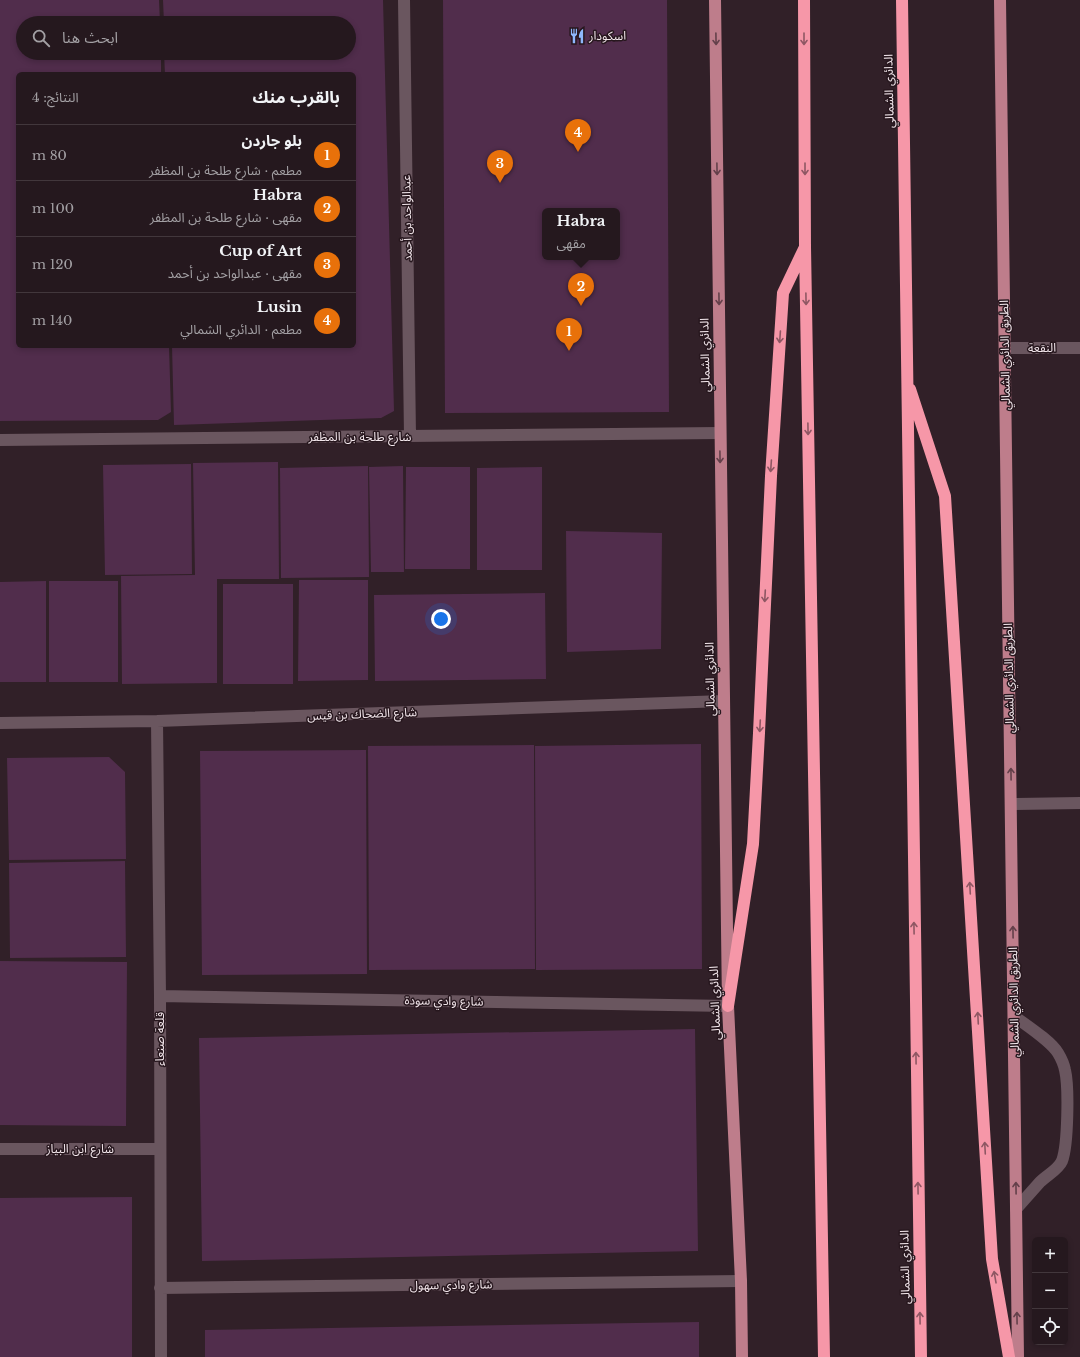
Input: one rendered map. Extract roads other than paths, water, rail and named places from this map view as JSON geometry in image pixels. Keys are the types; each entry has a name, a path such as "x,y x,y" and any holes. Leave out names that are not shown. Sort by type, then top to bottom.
{"highway":[{"path":"804,0 805,247 824,1357"},
{"name":"الدائري الشمالي","path":"902,0 920,1357"},
{"path":"728,1006 752,844 760,717 771,476 783,293 805,247"},
{"path":"906,378 945,496 992,1259 1009,1357"}],"main road":[{"name":"الدائري الشمالي","path":"715,0 728,1006 741,1281 742,1357"},
{"name":"الطريق الدائري الشمالي","path":"1000,0 1018,1357"}],"street":[{"name":"عبدالواحد بن أحمد","path":"404,0 410,436"},
{"name":"النقعة","path":"1005,348 1080,348"},
{"name":"شارع طلحة بن المظفر","path":"0,440 720,433"},
{"name":"شارع الضحاك بن قيس","path":"0,723 157,721 724,701"},
{"name":"قلعة صنعاء","path":"157,721 160,996 159,1149 161,1357"},
{"path":"1011,804 1080,803"},
{"name":"شارع وادي سودة","path":"160,996 728,1006"},
{"path":"1014,1016 1049,1043 1058,1052 1065,1068 1067,1120 1065,1150 1061,1162 1016,1209"},
{"name":"شارع ابن البياز","path":"0,1148 159,1149"},
{"name":"شارع وادي سهول","path":"160,1288 741,1281"}],"place":[{"name":"اسكودار","path":"577,36"},
{"name":"Lusin","path":"578,152"},
{"name":"Cup of Art","path":"500,183"},
{"name":"Habra","path":"581,306"},
{"name":"بلو جاردن","path":"569,351"}]}
